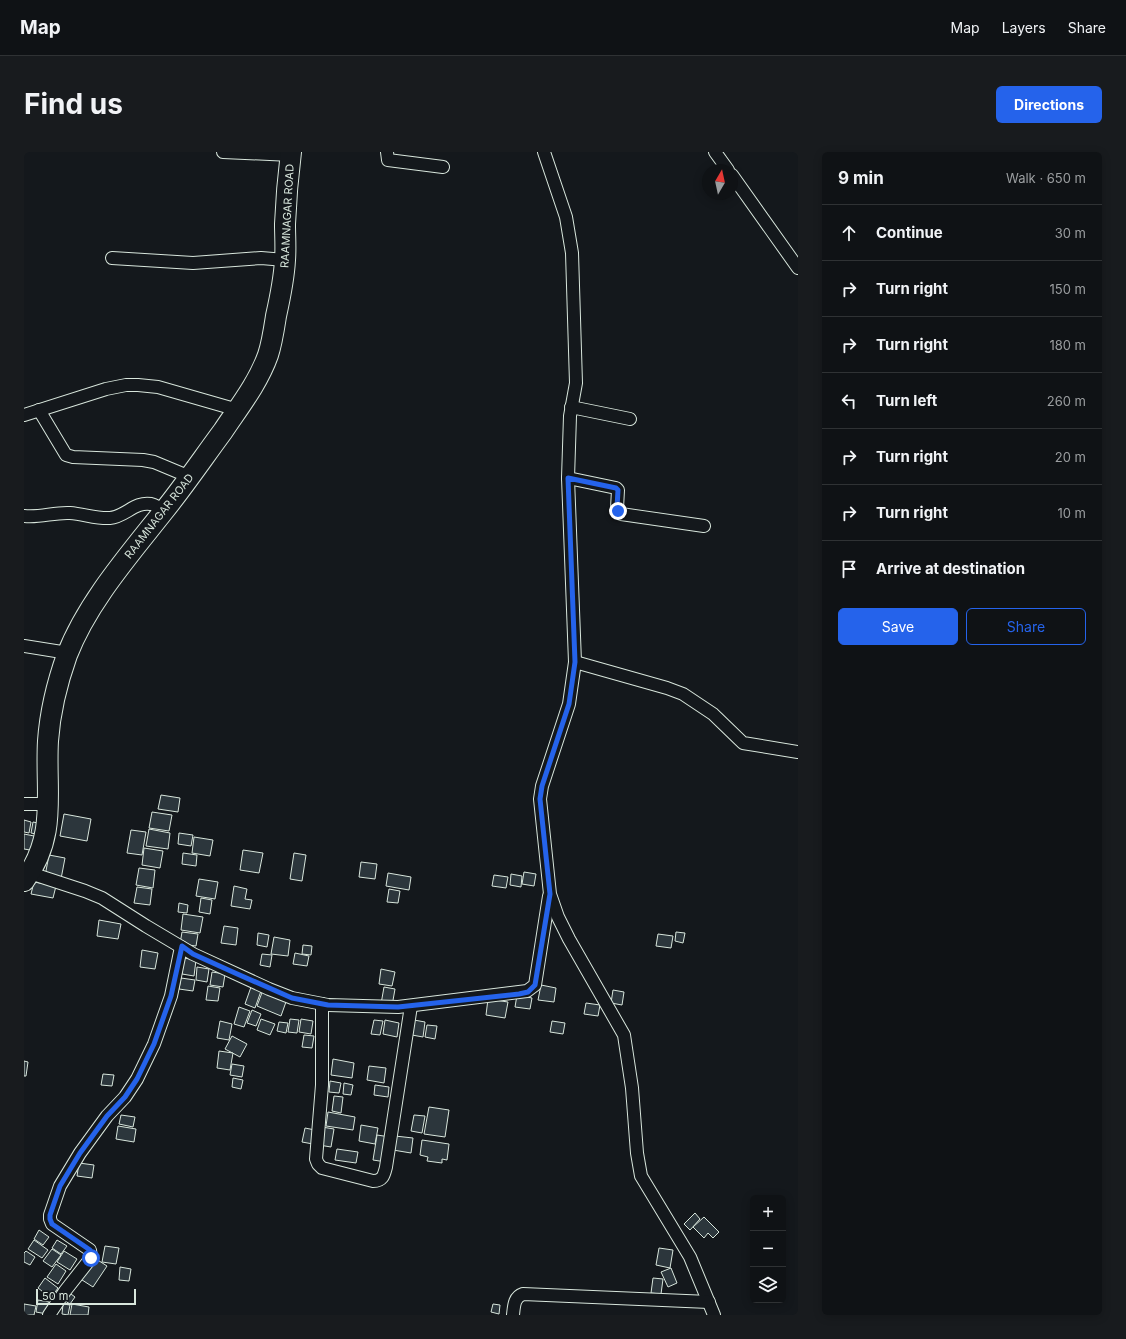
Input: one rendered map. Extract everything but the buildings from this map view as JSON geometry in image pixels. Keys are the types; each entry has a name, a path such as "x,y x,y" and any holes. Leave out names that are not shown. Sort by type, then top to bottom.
{"highway":[{"name":"RAAMNAGAR ROAD","path":"27,877 43,847 47,825 48,739 52,708 68,653 80,626 122,564 190,477 238,410 258,377 268,355 279,304 285,260 285,222 291,154"}],"street":[{"path":"223,152 291,154"},
{"path":"387,152 387,158 390,160 443,167"},
{"path":"544,152 566,218 572,253 576,383 571,407 568,478 575,662 569,704 542,786 540,799 550,894 558,917 569,939 624,1035 632,1088 637,1154 641,1176 690,1257 714,1315"},
{"path":"715,152 724,164"},
{"path":"738,183 798,268"},
{"path":"112,258 193,263 260,258 285,260"},
{"path":"24,415 106,389 138,385 158,387 238,410"},
{"path":"571,407 630,419"},
{"path":"38,410 66,455 73,457 143,460 154,462 190,477"},
{"path":"568,478 616,488 618,490 617,508 621,514 704,526"},
{"path":"24,516 34,517 71,513 99,518 112,518 124,514 138,505 144,504 152,504 165,510"},
{"path":"24,646 68,653"},
{"path":"575,662 667,688 683,694 713,714 743,743 798,752"},
{"path":"24,804 48,804"},
{"path":"27,877 85,891 102,898 193,954 292,998 322,1004 398,1007 528,992 535,985 550,894"},
{"path":"49,1315 65,1291 91,1258 90,1250 52,1224 50,1215 60,1186 80,1153 107,1116 125,1097 137,1079 166,1015 182,946"},
{"path":"322,1004 322,1085 316,1159 322,1168 373,1181 378,1181 383,1178 386,1167 410,1006"},
{"path":"513,1315 516,1299 523,1294 709,1302"}],"route":[{"path":"91,1258 90,1250 52,1224 50,1215 60,1186 80,1153 107,1116 125,1097 137,1079 166,1015 182,946 193,954 269,989 292,998 328,1005 398,1007 519,994 528,992 535,985 550,894 540,799 542,786 569,704 575,662 568,478 616,488 618,490 618,511"}]}
